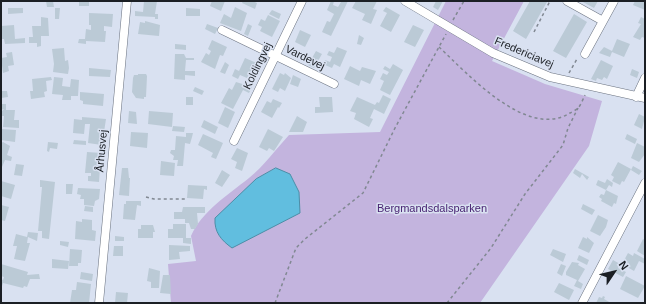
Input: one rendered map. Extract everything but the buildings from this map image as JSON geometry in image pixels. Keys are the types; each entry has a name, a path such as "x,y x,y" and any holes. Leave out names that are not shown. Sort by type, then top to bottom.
{"street":[{"name":"Århusvej","path":"99,303 127,1"},
{"name":"Koldingvej","path":"234,141 302,1"},
{"name":"Fredericiavej","path":"405,1 493,53 550,77 589,87 645,98"},
{"path":"567,1 603,21"},
{"path":"585,54 614,1"},
{"name":"Vardevej","path":"222,30 334,84"},
{"path":"636,97 645,78"},
{"path":"582,303 645,183"}],"path":[{"path":"275,303 296,248 305,239 364,193 395,128 464,1"},
{"path":"534,32 550,1"},
{"path":"439,47 495,97 528,117 549,120 562,118 578,108"},
{"path":"564,81 580,54 585,54"},
{"path":"447,303 491,248 525,194 562,145 568,128 589,87"},
{"path":"146,197 154,199 185,199"}],"green space":[{"name":"Bergmandsdalsparken","path":"446,1 524,1 492,61 545,84 602,101 589,146 480,303 171,303 168,264 196,261 191,236 196,227 216,204 265,163 289,135 380,132"}],"water":[{"path":"276,168 290,174 299,192 300,213 232,248 217,232 215,218 256,179"}]}
